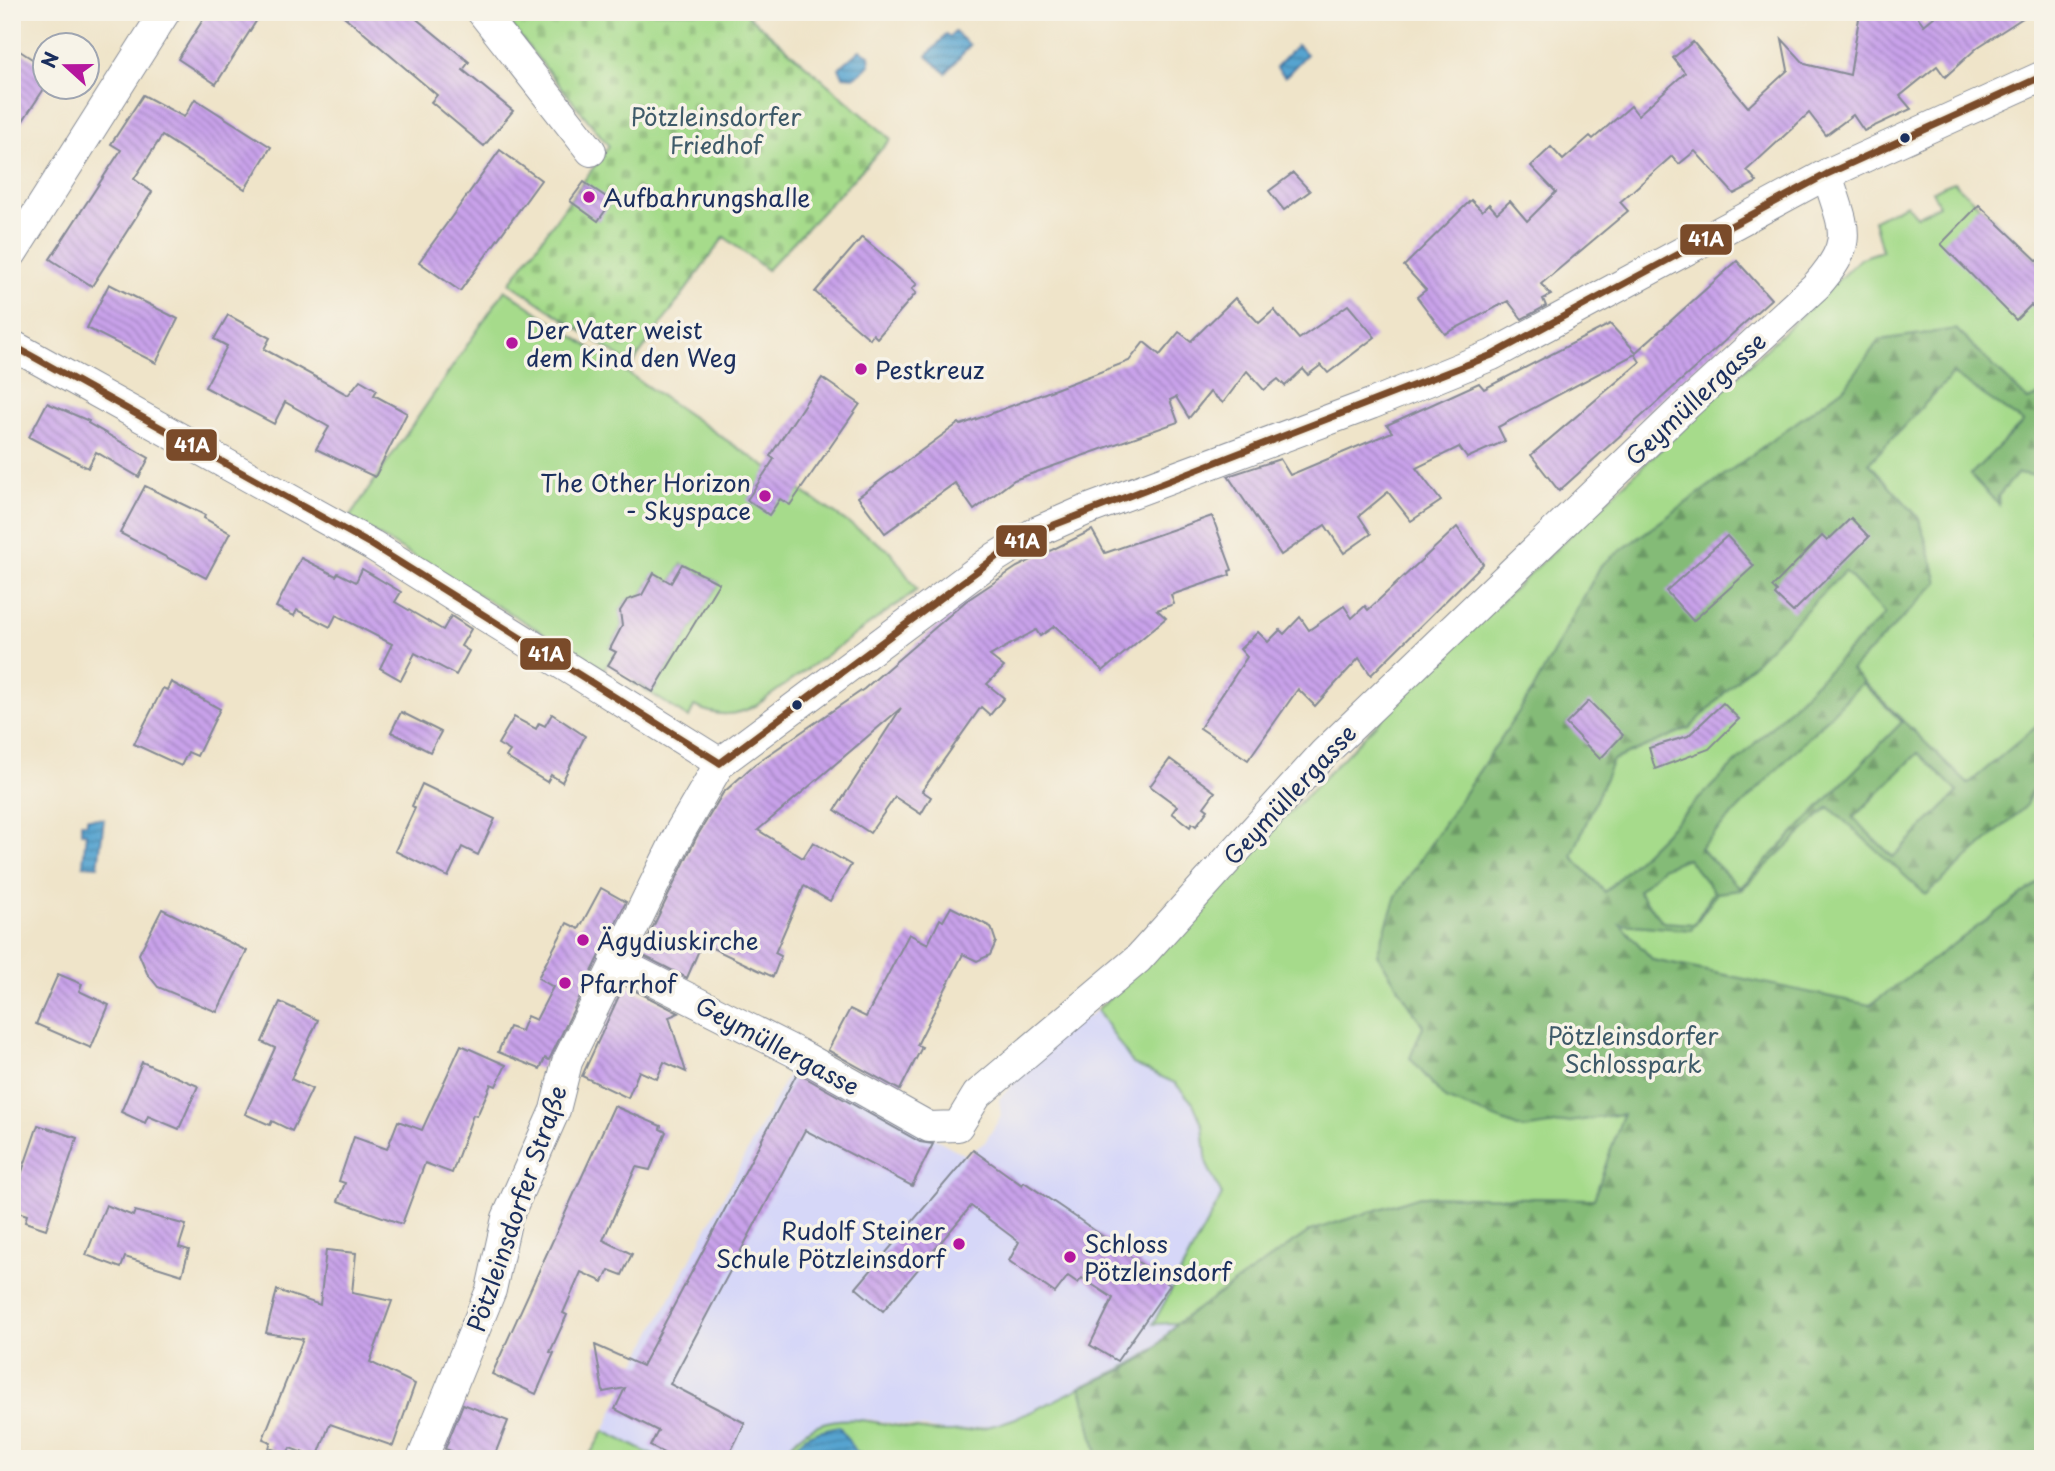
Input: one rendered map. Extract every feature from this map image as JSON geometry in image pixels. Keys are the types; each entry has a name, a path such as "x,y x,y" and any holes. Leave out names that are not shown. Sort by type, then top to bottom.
{"street":[{"path":"12,253 165,12"},
{"path":"482,12 591,151"},
{"name":"Pötzleinsdorfer Straße","path":"422,1459 491,1290 507,1218 555,1110 567,1062 681,830 720,763 996,557 1036,532 1084,511 1371,404 1492,355 1827,174 2043,76"},
{"name":"Geymüllergasse","path":"615,961 797,1053 929,1127 958,1126 977,1095 1138,959 1324,753 1679,412 1816,286 1834,266 1843,248 1842,226 1827,174"},
{"path":"12,345 372,545 720,763"}],"shaded area":[{"name":"Rudolf Steiner Schule Pötzleinsdorf","path":"1097,1010 1187,1086 1236,1163 1177,1323 1151,1353 1040,1410 1004,1423 951,1432 866,1419 789,1444 781,1459 660,1459 604,1431 628,1378 795,1061 967,1156 985,1142 1001,1116 999,1099 1054,1040"}],"green space":[{"name":"Pötzleinsdorfer Friedhof","path":"511,12 744,12 891,139 767,270 724,237 632,365 510,283 609,146 509,23"},
{"name":"Pötzleinsdorfer Schlosspark","path":"1954,182 2043,266 2043,1459 781,1459 797,1438 816,1426 837,1420 859,1420 928,1431 951,1432 986,1428 1035,1410 1134,1362 1158,1346 1176,1323 1153,1324 1222,1195 1207,1165 1203,1126 1193,1103 1175,1083 1133,1064 1097,1010 1429,670 1861,258 1882,251 1874,220 1906,204 1916,216 1939,205 1932,191"},
{"path":"505,290 890,551 917,590 757,705 741,712 726,714 694,706 689,718 638,685 633,685 635,681 652,691 656,688 657,677 662,677 719,583 682,564 671,583 654,574 642,595 627,600 620,611 622,626 610,648 616,652 604,669 349,518"},
{"name":"Pötzleinsdorfer Schlosspark","path":"1956,329 2028,400 2043,394 2043,477 2018,473 1998,496 1999,505 1970,475 2023,422 1953,374 1869,463 1919,518 1938,582 1851,670 1968,784 2043,721 2043,768 2025,807 1926,895 1829,807 1741,890 1717,893 1691,930 1620,924 1653,960 1870,1005 2043,879 2043,1459 1098,1459 1081,1387 1125,1369 1151,1353 1177,1323 1310,1231 1420,1196 1594,1199 1623,1114 1523,1129 1445,1099 1410,1058 1423,1026 1377,954 1396,896 1533,690 1601,565 1846,386 1879,340","holes":["1845,571 1885,614 1605,892 1572,856 1613,760 1690,728","1862,683 1902,722 1740,888 1700,848","1918,753 1958,792 1893,857 1853,818","1687,858 1714,891 1694,924 1663,922 1638,891 1662,868"]},
{"path":"604,1431 660,1459 587,1459"}],"water":[{"path":"955,32 970,45 946,73 927,56 946,35 950,37"},
{"path":"1297,45 1307,54 1285,77 1276,67"},
{"path":"860,50 869,55 870,65 855,77 843,76 839,68"},
{"path":"87,818 104,819 98,866 83,865 86,833 81,832 81,823 87,823"},
{"path":"839,1426 855,1451 868,1459 792,1459 803,1439 815,1432"}],"building":[{"path":"208,12 262,12 216,84 178,59"},
{"path":"339,12 408,12 469,62 463,70 513,111 484,146 431,102 437,95"},
{"path":"1860,12 1914,12 1924,25 1940,12 2032,12 1978,47 1945,77 1937,66 1900,96 1911,109 1864,131 1853,115 1826,135 1809,113 1747,170 1757,182 1734,194 1695,151 1679,164 1672,156 1620,202 1628,211 1541,284 1551,295 1543,299 1546,306 1522,319 1508,301 1445,334 1417,297 1426,290 1404,266 1471,200 1482,211 1489,204 1497,213 1510,201 1527,221 1556,192 1531,166 1551,147 1563,160 1590,136 1593,139 1631,106 1638,115 1685,73 1673,58 1693,42 1748,107 1788,70 1782,39 1805,64 1850,75"},
{"path":"12,46 32,59 32,102 35,102 12,137"},
{"path":"143,95 184,117 195,99 271,147 245,189 162,136 134,179 152,192 92,286 50,259 121,150 111,144"},
{"path":"500,150 541,180 460,291 419,262"},
{"path":"1293,173 1310,191 1284,210 1269,191"},
{"name":"Aufbahrungshalle","path":"584,182 612,201 598,221 570,201"},
{"path":"1979,205 2043,266 2043,316 2031,305 2016,320 1941,244"},
{"path":"862,237 917,284 912,289 916,293 877,338 873,334 870,339 815,292"},
{"path":"1737,261 1771,299 1559,491 1531,455 1640,362 1635,354 1498,427 1505,441 1467,458 1459,447 1416,468 1441,501 1411,521 1388,492 1359,516 1371,534 1344,553 1325,525 1281,555 1228,476 1280,459 1290,475 1392,432 1387,425 1479,383 1484,389 1610,324 1636,352"},
{"path":"109,284 178,319 156,363 87,328"},
{"path":"1235,298 1259,323 1274,310 1299,339 1348,305 1375,337 1328,373 1321,365 1308,375 1303,369 1285,386 1278,379 1264,390 1247,371 1223,403 1210,392 1189,418 1176,397 1170,400 1178,422 1014,480 974,510 955,483 885,533 858,497 959,423 961,425 1129,361 1144,342 1160,355 1179,332 1191,341"},
{"path":"228,315 270,338 264,349 348,395 360,380 377,390 374,395 407,413 375,477 316,449 329,427 285,402 274,424 205,387 227,346 214,339"},
{"path":"822,378 860,404 790,505 780,499 769,515 747,500 774,459 770,456"},
{"path":"47,403 89,421 88,423 149,458 139,477 96,452 88,468 29,437"},
{"path":"145,486 205,515 204,518 230,533 206,578 120,533"},
{"path":"1212,516 1232,570 1229,571 1230,575 1171,595 1174,604 1157,610 1166,618 1103,671 1055,626 1040,636 1036,630 990,656 1004,667 987,684 1004,698 990,715 981,707 922,791 931,797 921,814 895,797 870,833 835,810 901,708 758,830 803,858 813,842 851,865 830,901 804,886 775,953 781,956 773,977 702,943 687,978 640,954 696,838 723,793 755,764 864,689 966,601 1017,567 1092,530 1105,553"},
{"path":"1851,518 1869,537 1793,612 1775,595 1777,592 1772,587 1822,536 1827,541"},
{"path":"1457,527 1483,564 1371,675 1359,658 1315,706 1298,689 1248,760 1200,728 1247,657 1240,649 1258,632 1268,642 1280,630 1284,634 1300,617 1309,630 1344,606 1352,618 1365,606 1368,610"},
{"path":"1727,536 1754,566 1693,621 1666,591"},
{"path":"301,558 336,576 338,573 356,582 362,569 401,592 395,602 443,630 451,616 471,629 461,646 469,651 456,675 415,653 401,680 380,668 392,644 336,615 330,627 297,610 294,616 276,607"},
{"path":"682,564 719,583 653,692 608,665 616,652 610,649 622,626 620,611 627,600 642,595 654,573 671,583"},
{"path":"171,682 220,709 197,756 188,752 181,766 134,744 163,688 167,690"},
{"path":"1589,701 1623,735 1600,759 1566,724"},
{"path":"1723,703 1739,719 1709,749 1655,769 1649,748 1688,736"},
{"path":"401,712 441,732 430,752 391,732"},
{"path":"552,714 585,736 562,782 551,775 547,782 506,757 510,751 498,744 514,717 536,729 539,723 545,726"},
{"path":"1170,759 1215,792 1204,807 1208,810 1196,826 1192,823 1190,827 1172,813 1177,806 1150,786"},
{"path":"422,784 495,819 478,855 462,847 448,877 395,851 415,808 412,806"},
{"path":"601,888 626,902 549,1060 545,1058 540,1069 498,1052 509,1027 521,1031 527,1016 536,1020 553,987 538,978 567,923 579,929"},
{"path":"951,907 991,927 996,942 990,955 977,961 963,954 917,1045 922,1047 900,1090 828,1050 850,1009 866,1017 909,934 928,944 940,919 943,921"},
{"path":"162,909 247,951 217,1012 158,987 147,973 139,954"},
{"path":"58,974 82,984 79,991 109,1005 91,1048 36,1024"},
{"path":"624,985 679,1013 669,1017 686,1072 664,1062 657,1079 639,1071 628,1098 582,1076"},
{"path":"280,1002 318,1020 291,1079 312,1089 292,1131 272,1121 270,1125 245,1114 275,1048 262,1042"},
{"path":"461,1045 506,1065 496,1086 491,1084 477,1116 473,1115 452,1173 425,1163 402,1224 338,1201 345,1183 339,1181 354,1137 387,1149 398,1121 422,1130"},
{"path":"142,1062 198,1086 179,1129 148,1116 145,1123 121,1112"},
{"path":"797,1073 920,1142 933,1144 912,1186 805,1130 670,1384 745,1423 727,1459 675,1459 650,1446 658,1431 615,1409 625,1388 603,1392 595,1345 642,1366"},
{"path":"614,1106 661,1126 660,1129 666,1132 650,1170 636,1167 603,1240 632,1254 622,1275 609,1270 603,1282 581,1272 563,1313 567,1315 550,1352 554,1353 536,1394 492,1374"},
{"path":"38,1125 77,1138 46,1229 25,1222 27,1215 12,1210 12,1201"},
{"name":"Schloss Pötzleinsdorf","path":"973,1150 1022,1185 1024,1182 1080,1220 1170,1285 1117,1361 1090,1345 1113,1298 1082,1278 1078,1283 1068,1276 1055,1293 1009,1261 1019,1242 971,1206 883,1311 856,1288"},
{"path":"106,1205 133,1216 135,1211 186,1225 179,1247 189,1250 182,1275 125,1257 121,1268 86,1255"},
{"path":"326,1250 356,1253 352,1293 392,1301 370,1362 415,1384 393,1446 330,1424 317,1458 290,1448 287,1454 269,1448 271,1442 263,1439 303,1339 266,1333 277,1290 320,1305"},
{"path":"463,1404 508,1421 493,1459 458,1459 459,1454 445,1449"}],"transit line":[{"name":"41A","path":"720,763 996,557 1036,532 1492,355 1827,174 2043,76"},
{"name":"41A","path":"12,345 372,545 720,763"}],"place":[{"name":"Aufbahrungshalle","path":"589,197"},
{"name":"Der Vater weist dem Kind den Weg","path":"512,343"},
{"name":"Pestkreuz","path":"861,369"},
{"name":"The Other Horizon - Skyspace","path":"765,496"},
{"name":"Ägydiuskirche","path":"583,940"},
{"name":"Pfarrhof","path":"565,983"},
{"name":"Rudolf Steiner Schule Pötzleinsdorf","path":"959,1244"},
{"name":"Schloss Pötzleinsdorf","path":"1070,1257"}]}
